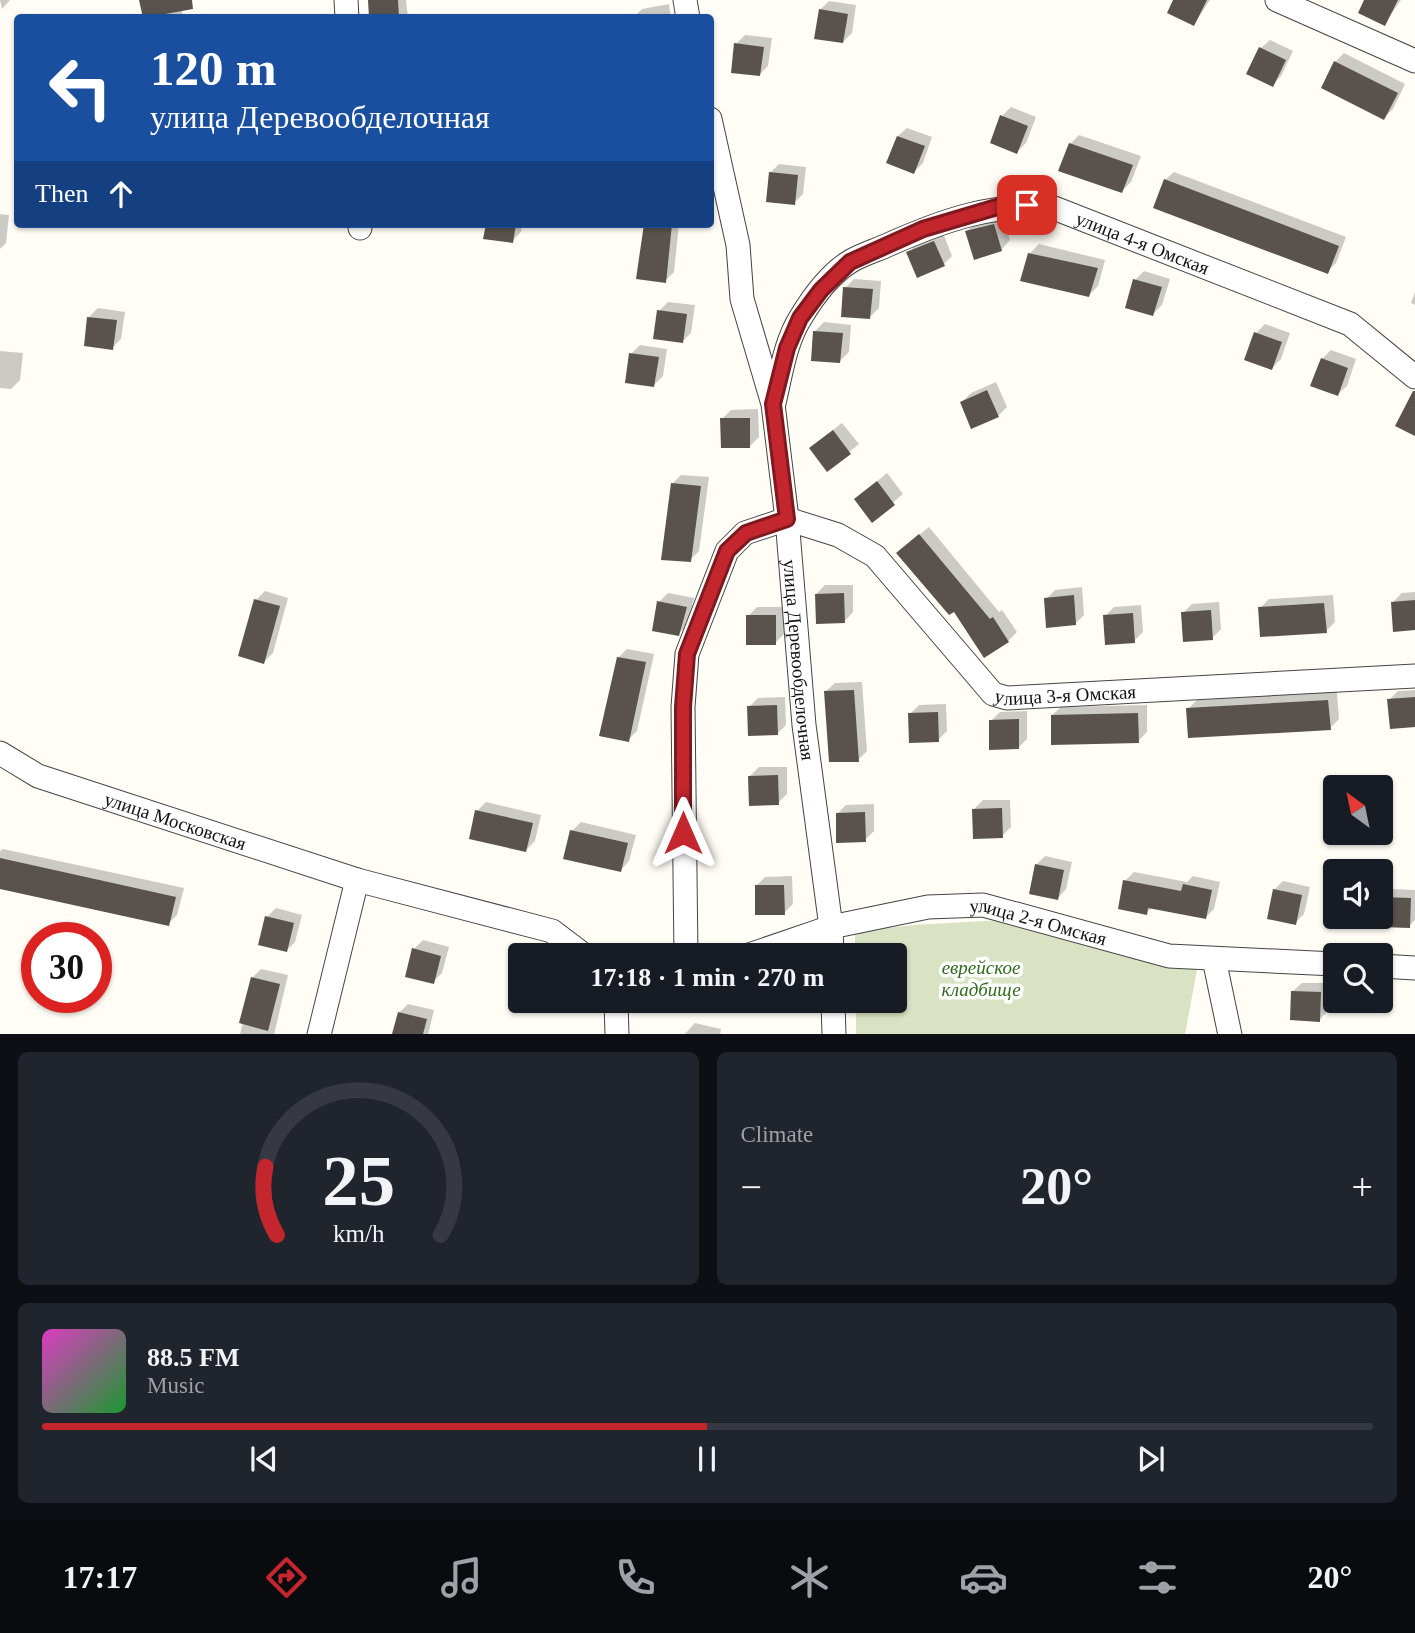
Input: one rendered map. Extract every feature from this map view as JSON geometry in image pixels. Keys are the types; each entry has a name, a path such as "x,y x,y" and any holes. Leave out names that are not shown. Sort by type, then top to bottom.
{"street":[{"path":"1277,0 1415,61"},
{"name":"улица Деревообделочная","path":"714,136 738,245 742,299 773,404 787,519 804,725 832,943"},
{"name":"улица 4-я Омская","path":"773,404 787,348 800,318 821,290 850,262 923,229 964,215 997,207 1027,205 1054,208 1350,324 1415,377"},
{"path":"686,943 683,707 687,654 727,551 746,533 787,519"},
{"name":"улица 3-я Омская","path":"787,519 838,535 874,555 993,694 1007,698 1415,676"},
{"name":"улица Московская","path":"0,753 38,776 357,880 552,931 568,943"},
{"path":"319,1034 357,880"},
{"name":"улица 2-я Омская","path":"784,943 831,927 928,907 983,905 1169,956 1323,963"},
{"path":"1214,958 1230,1034"},
{"path":"1393,967 1415,968"},
{"path":"617,1034 619,1013"},
{"path":"833,1013 834,1034"}],"green space":[{"name":"еврейское кладбище","path":"1003,920 1197,970 1185,1034 856,1034 856,1013 907,1013 907,943 855,943 855,932 914,925"}],"building":[{"path":"139,0 192,0 193,9 165,14 142,14"},
{"path":"368,0 398,0 399,14 369,14"},
{"path":"1173,0 1207,0 1194,26 1167,13"},
{"path":"1364,0 1398,0 1385,26 1358,13"},
{"path":"819,9 848,14 843,43 814,39"},
{"path":"734,43 764,47 760,76 731,73"},
{"path":"1259,47 1286,60 1273,87 1246,74"},
{"path":"1334,61 1398,93 1384,120 1321,88"},
{"path":"1000,115 1028,126 1017,154 990,143"},
{"path":"897,136 925,146 914,174 886,163"},
{"path":"1069,143 1133,165 1122,193 1058,171"},
{"path":"769,172 798,175 795,205 766,202"},
{"path":"1164,179 1339,246 1328,274 1153,208"},
{"path":"994,224 1002,251 974,260 965,231"},
{"path":"485,228 515,228 513,243 483,239"},
{"path":"643,228 672,228 666,283 636,279"},
{"path":"934,241 945,266 917,278 906,252"},
{"path":"1028,253 1098,268 1089,297 1020,281"},
{"path":"1133,279 1162,287 1153,316 1125,308"},
{"path":"843,287 873,289 870,319 841,317"},
{"path":"657,310 687,314 683,343 653,339"},
{"path":"87,317 117,320 113,350 84,346"},
{"path":"813,331 843,333 840,363 811,361"},
{"path":"1254,332 1282,342 1272,370 1244,360"},
{"path":"629,353 659,357 654,387 625,383"},
{"path":"1321,358 1348,368 1338,396 1310,386"},
{"path":"987,390 999,417 971,429 960,402"},
{"path":"1415,391 1415,436 1395,426"},
{"path":"720,418 750,418 750,448 721,448"},
{"path":"833,430 851,454 827,472 809,448"},
{"path":"877,481 895,505 872,523 854,499"},
{"path":"671,483 701,486 691,562 661,560"},
{"path":"919,534 990,619 993,617 1009,642 984,658 954,612 949,615 896,553"},
{"path":"844,593 845,623 816,624 815,594"},
{"path":"1074,595 1076,625 1046,628 1044,598"},
{"path":"254,599 280,606 264,664 238,656"},
{"path":"1415,600 1415,630 1393,632 1391,602"},
{"path":"657,601 687,607 679,636 652,631"},
{"path":"1324,603 1327,633 1260,637 1258,607"},
{"path":"1211,610 1213,640 1183,642 1181,612"},
{"path":"1133,613 1135,643 1105,645 1103,615"},
{"path":"746,615 776,615 776,645 746,645"},
{"path":"617,657 646,662 629,742 599,736"},
{"path":"854,690 859,762 829,762 824,691"},
{"path":"1415,697 1415,727 1390,729 1387,699"},
{"path":"1328,700 1331,730 1188,738 1186,708"},
{"path":"777,705 778,735 748,736 747,706"},
{"path":"938,712 939,742 909,743 908,713"},
{"path":"1138,713 1139,743 1051,745 1051,715"},
{"path":"1019,719 1019,749 989,750 989,720"},
{"path":"778,775 779,805 749,806 748,776"},
{"path":"1002,808 1003,838 973,839 972,809"},
{"path":"475,810 533,823 526,852 469,839"},
{"path":"865,812 866,842 836,843 836,813"},
{"path":"570,830 628,843 621,872 563,859"},
{"path":"0,858 176,897 169,926 0,889"},
{"path":"1035,864 1064,870 1058,900 1029,894"},
{"path":"1123,880 1181,891 1183,884 1212,890 1206,919 1148,908 1147,915 1118,909"},
{"path":"755,885 784,885 785,915 755,915"},
{"path":"1273,889 1302,895 1296,925 1267,919"},
{"path":"1393,897 1411,898 1410,928 1393,927"},
{"path":"265,916 294,923 287,952 258,945"},
{"path":"412,948 441,956 434,984 405,977"},
{"path":"251,977 280,984 268,1031 239,1023"},
{"path":"1291,991 1321,992 1320,1022 1290,1020"},
{"path":"398,1012 427,1019 423,1034 392,1034"}],"route":[{"path":"683,833 683,707 687,654 727,551 746,533 787,519 773,404 787,348 800,318 821,290 850,262 923,229 964,215 997,207 1027,205"}]}
